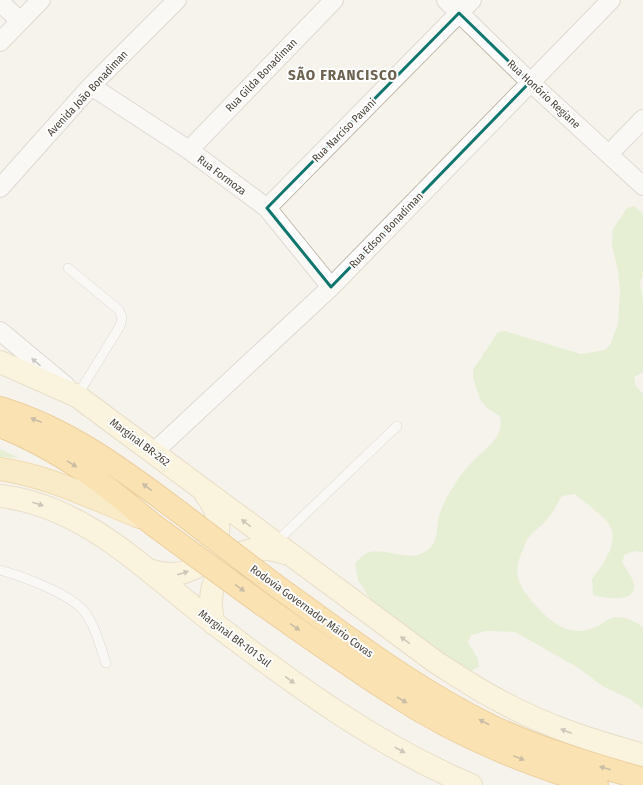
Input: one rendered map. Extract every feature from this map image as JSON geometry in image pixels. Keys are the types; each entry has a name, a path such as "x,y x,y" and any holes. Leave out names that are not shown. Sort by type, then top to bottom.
{"highway":[{"name":"Rodovia Governador Mário Covas","path":"0,408 39,421 78,441 130,475 275,585 403,676 442,700 492,726 572,759 643,779"},
{"name":"Rodovia Governador Mário Covas","path":"0,426 21,434 47,448 94,478 144,518 263,605 393,695 478,742 558,774 597,785"}],"main road":[{"name":"Marginal BR-262","path":"3,360 77,396 154,452 202,490"},
{"path":"0,469 23,472 49,480 144,518"},
{"path":"202,490 437,663 500,701 551,726 592,741 643,755"},
{"path":"146,569 160,575 176,575 191,571 204,561 214,548 218,534 218,518 213,502 202,490"},
{"name":"Marginal BR-101 Sul","path":"0,496 20,498 53,508 99,533 214,624 295,684 370,733 445,774 470,785"},
{"path":"214,624 210,611 210,598 212,586 219,572 230,560 243,552 258,548 281,549"}],"street":[{"path":"0,42 41,0"},
{"name":"Avenida João Bonadiman","path":"0,188 91,86 177,0"},
{"name":"Rua Gilda Bonadiman","path":"189,150 334,0"},
{"name":"Rua Honório Regiane","path":"446,0 530,82 643,186"},
{"name":"Rua Narciso Pavani","path":"266,208 472,0"},
{"name":"Rua Edson Bonadiman","path":"154,452 331,287 611,0"},
{"path":"0,2 20,21"},
{"name":"Rua Formoza","path":"91,86 189,150 266,208 331,287"},
{"path":"609,154 643,119"},
{"path":"0,331 77,396"}],"lane":[{"path":"68,268 119,310 122,318 120,326 77,396"},
{"path":"281,549 397,426"},
{"path":"0,570 66,596 82,610 94,628 106,663"}],"highlighted area":[{"path":"459,13 530,82 331,287 267,208"}],"green space":[{"path":"634,206 643,214 643,272 640,284 643,303 643,372 634,377 636,386 643,394 643,552 635,551 625,554 622,562 633,581 634,590 630,595 618,598 593,595 592,579 608,554 611,547 612,533 610,526 604,518 575,494 562,496 546,521 529,538 525,544 517,569 520,584 528,597 548,618 562,627 573,631 589,630 615,617 622,617 643,627 643,709 630,699 604,687 577,667 515,632 486,631 471,635 468,642 478,659 479,667 471,671 455,664 374,605 358,580 355,563 369,552 382,551 409,556 420,554 432,546 436,537 440,513 448,494 465,469 493,442 500,430 500,416 487,408 481,401 473,378 473,370 498,332 505,331 581,354 605,350 610,345 618,324 620,291 618,271 612,245 613,229 627,208"},
{"path":"0,449 19,458 0,457"}],"district":[{"name":"SÃO FRANCISCO","path":"343,75"}]}
